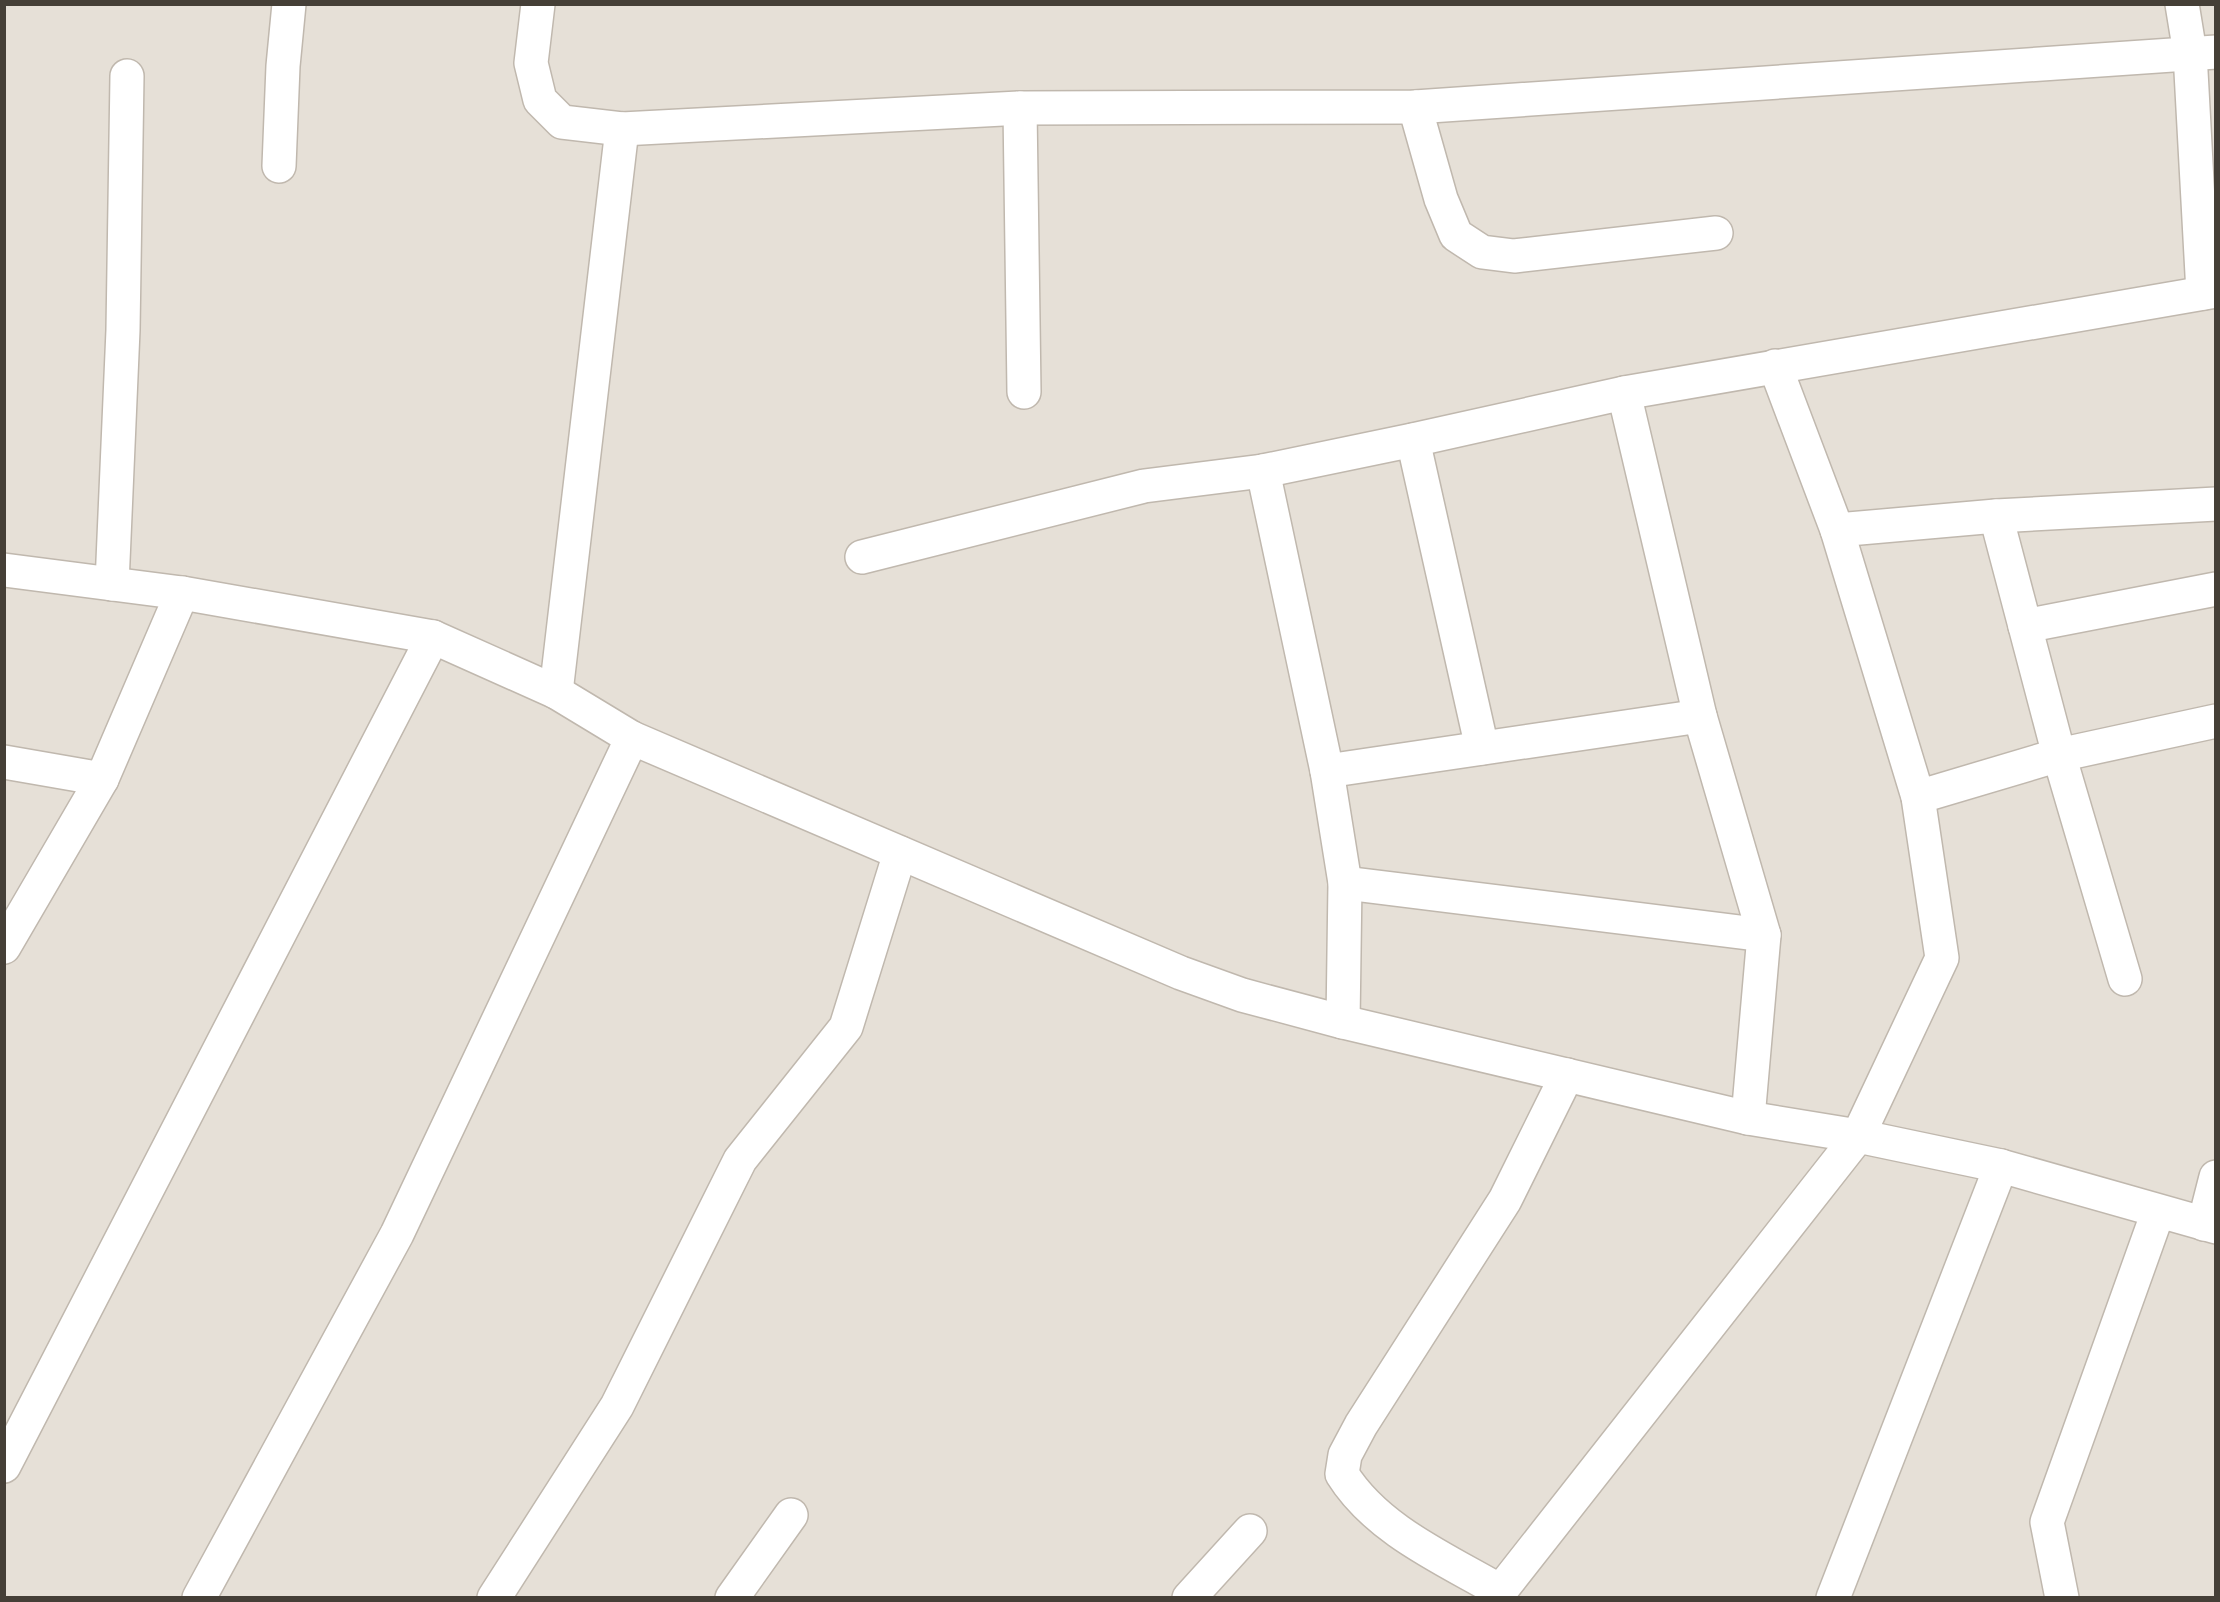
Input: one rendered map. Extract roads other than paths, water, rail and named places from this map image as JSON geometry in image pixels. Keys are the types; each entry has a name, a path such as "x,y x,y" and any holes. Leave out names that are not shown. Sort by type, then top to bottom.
{"street":[{"path":"279,166 283,66 289,4"},
{"path":"538,4 531,63 540,100 562,122 622,129 1020,108 1416,107 2203,52"},
{"path":"862,557 1144,486 1263,471 1624,393 2209,292 2203,52 2182,4"},
{"path":"111,584 123,330 128,76"},
{"path":"1416,107 1441,199 1455,235 1482,252 1514,256 1716,232"},
{"path":"1020,108 1023,392"},
{"path":"556,692 622,129"},
{"path":"1567,1075 1505,1200 1361,1425 1346,1455 1342,1474 1367,1506 1397,1531 1497,1594 1858,1136 1942,958 1918,797 1837,530 1775,366"},
{"path":"1624,393 1700,716 1764,935 1748,1118"},
{"path":"1413,440 1482,748"},
{"path":"1263,471 1327,771 1345,883 1343,1022"},
{"path":"1837,530 1996,516 2216,504"},
{"path":"1996,516 2059,755 2125,979"},
{"path":"4,570 182,593 433,637 556,692 632,738 1181,973 1242,995 1343,1022 1748,1118 1858,1136 2001,1166 2210,1226 2216,1177"},
{"path":"2025,626 2216,589"},
{"path":"4,947 102,779 182,593"},
{"path":"4,1466 433,637"},
{"path":"1327,771 1700,716"},
{"path":"1918,797 2059,755 2216,721"},
{"path":"199,1598 397,1233 632,738"},
{"path":"4,762 102,779"},
{"path":"494,1598 617,1406 740,1160 846,1027 900,853"},
{"path":"1345,883 1764,935"},
{"path":"1833,1598 2001,1166"},
{"path":"2062,1598 2047,1522 2158,1212"},
{"path":"732,1598 791,1515"},
{"path":"1190,1598 1250,1531"}]}
